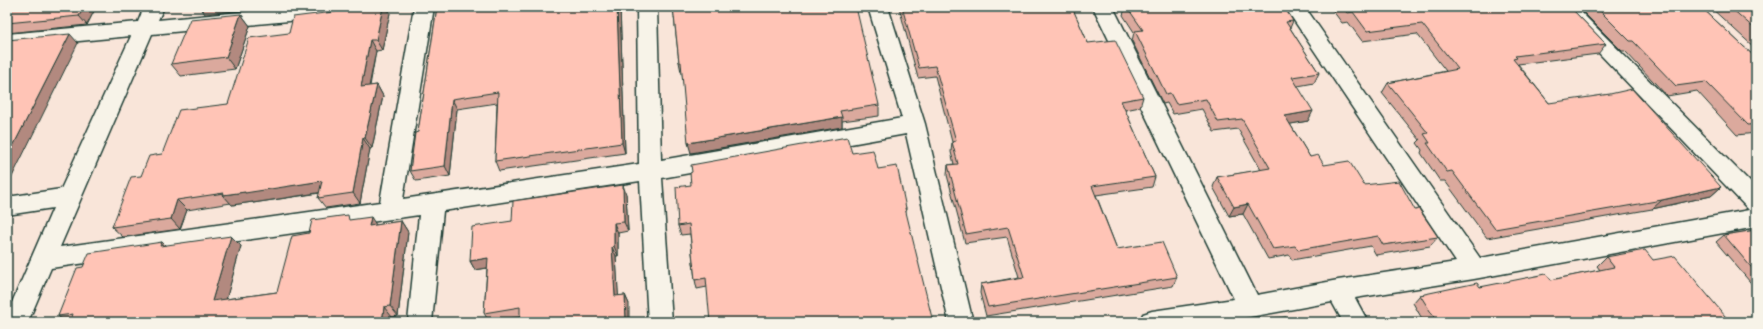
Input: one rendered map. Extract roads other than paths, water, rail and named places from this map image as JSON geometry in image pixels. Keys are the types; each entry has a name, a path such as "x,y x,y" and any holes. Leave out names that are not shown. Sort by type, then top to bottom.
{"street":[{"path":"16,322 69,198 146,28 154,7"},
{"path":"7,41 341,7"},
{"path":"390,210 424,7"},
{"path":"647,7 650,171 660,322"},
{"path":"878,7 914,124 961,322"},
{"path":"1103,7 1250,307"},
{"path":"1295,7 1474,269"},
{"path":"1565,7 1756,203"},
{"path":"43,260 650,171 914,124"},
{"path":"7,206 69,198"},
{"path":"420,322 432,204"},
{"path":"1152,322 1250,307 1338,290 1474,269 1756,218"},
{"path":"1338,290 1356,322"}]}
